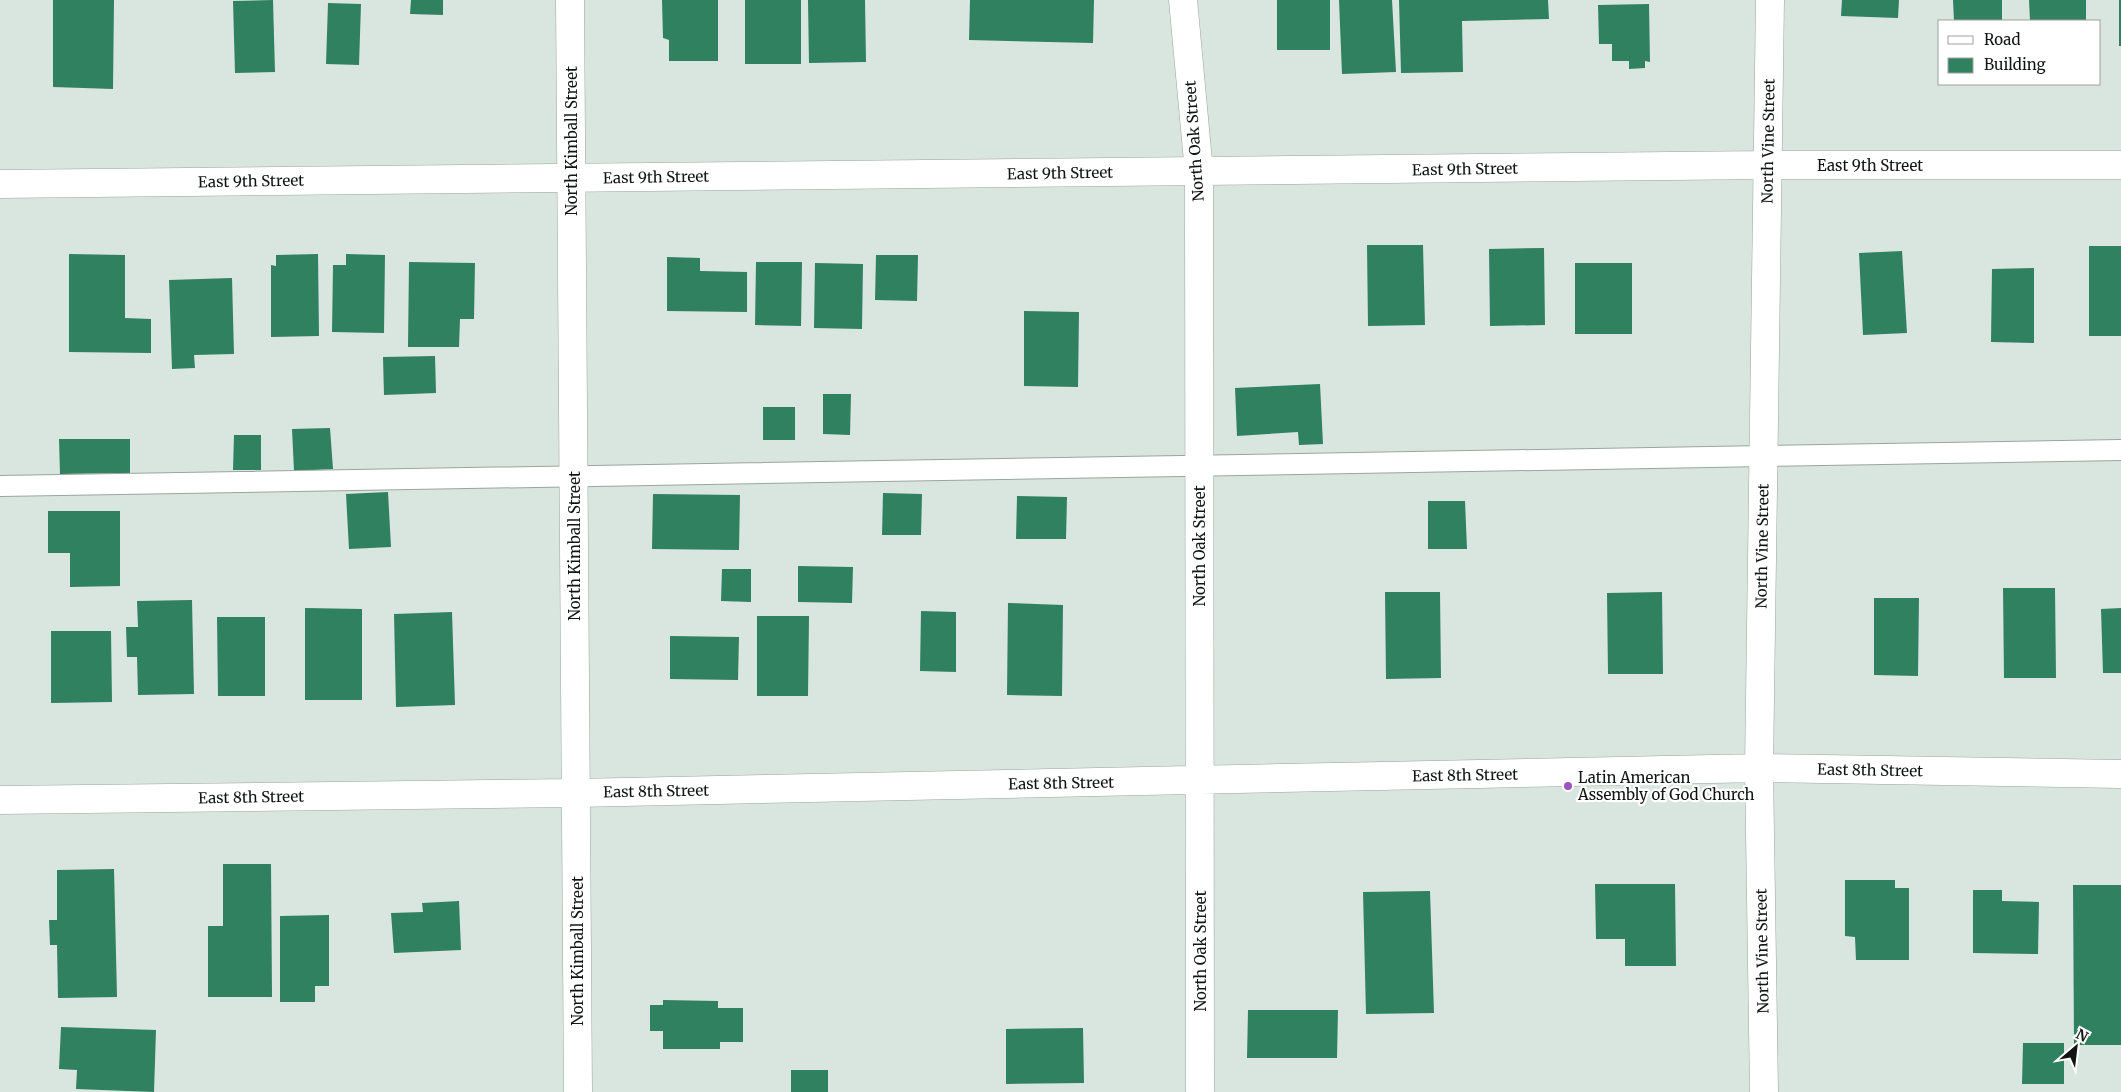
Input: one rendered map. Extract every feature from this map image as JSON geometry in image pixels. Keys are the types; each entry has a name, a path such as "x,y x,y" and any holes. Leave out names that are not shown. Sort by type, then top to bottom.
{"street":[{"name":"North Kimball Street","path":"570,0 578,1092"},
{"name":"North Oak Street","path":"1183,0 1199,172 1200,1092"},
{"name":"North Vine Street","path":"1764,1092 1759,768 1770,0"},
{"name":"East 9th Street","path":"0,184 1767,165 2121,164"},
{"name":"East 8th Street","path":"0,800 576,793 1759,768 2121,774"}],"lane":[{"path":"0,486 2121,450"}],"building":[{"path":"53,0 114,0 113,89 53,87"},
{"path":"273,0 275,72 235,73 233,1"},
{"path":"411,0 443,0 443,15 410,14"},
{"path":"662,0 718,0 718,61 669,61 669,40 663,38"},
{"path":"745,0 801,0 801,64 745,64"},
{"path":"808,0 865,0 866,62 809,63"},
{"path":"970,0 1094,0 1093,43 969,40"},
{"path":"1277,0 1330,0 1330,50 1277,50"},
{"path":"1339,0 1392,0 1396,72 1342,74"},
{"path":"1399,0 1548,0 1549,19 1462,21 1463,72 1401,73"},
{"path":"1842,0 1899,0 1898,18 1841,16"},
{"path":"1953,0 2002,0 2002,20 1954,20"},
{"path":"2029,0 2086,0 2086,20 2030,20"},
{"path":"2119,0 2121,0 2121,46 2119,46"},
{"path":"328,3 361,4 359,65 326,64"},
{"path":"1649,4 1650,62 1645,61 1645,68 1629,69 1629,61 1612,61 1612,44 1599,44 1598,5"},
{"path":"1367,245 1423,245 1425,325 1368,326"},
{"path":"2089,246 2121,246 2121,336 2089,336"},
{"path":"1544,248 1545,325 1490,326 1489,249"},
{"path":"1902,251 1907,333 1863,335 1859,253"},
{"path":"69,254 125,255 125,318 151,319 151,353 69,352"},
{"path":"318,254 319,336 271,337 271,265 276,266 276,255"},
{"path":"346,254 385,255 384,333 332,332 333,265 346,265"},
{"path":"876,255 918,255 917,301 875,300"},
{"path":"667,257 700,258 700,271 747,272 747,312 667,311"},
{"path":"409,262 475,263 474,319 460,319 459,347 408,347"},
{"path":"756,262 802,262 801,326 755,325"},
{"path":"815,263 863,264 862,329 814,328"},
{"path":"1575,263 1632,263 1632,334 1575,334"},
{"path":"2034,268 2034,343 1991,342 1992,269"},
{"path":"232,278 234,354 194,355 195,368 172,369 169,280"},
{"path":"1024,311 1079,312 1078,387 1024,386"},
{"path":"435,356 436,393 384,395 383,357"},
{"path":"1320,384 1323,444 1299,445 1298,432 1237,436 1235,388"},
{"path":"823,394 851,394 850,435 823,434"},
{"path":"763,407 795,407 795,440 763,440"},
{"path":"330,428 333,469 294,471 292,429"},
{"path":"234,435 261,435 261,470 233,470"},
{"path":"59,439 130,439 130,473 60,474"},
{"path":"388,492 391,547 349,549 346,494"},
{"path":"883,493 922,494 921,535 882,535"},
{"path":"653,494 740,495 739,550 652,549"},
{"path":"1017,496 1067,497 1066,539 1016,539"},
{"path":"1428,501 1465,501 1467,549 1428,549"},
{"path":"48,511 120,511 120,586 70,587 70,553 48,553"},
{"path":"798,566 853,567 852,603 798,602"},
{"path":"722,569 751,569 751,602 721,601"},
{"path":"2003,588 2055,588 2056,678 2004,678"},
{"path":"1385,592 1440,592 1441,678 1386,679"},
{"path":"1662,592 1663,674 1608,674 1607,593"},
{"path":"1874,598 1919,598 1918,676 1874,675"},
{"path":"192,600 194,694 138,695 137,657 127,657 126,627 138,627 137,601"},
{"path":"1008,603 1063,605 1062,696 1007,695"},
{"path":"305,608 362,609 362,700 305,700"},
{"path":"2121,608 2121,673 2103,673 2101,609"},
{"path":"921,611 956,612 956,672 920,671"},
{"path":"452,612 455,705 396,707 394,614"},
{"path":"757,616 809,616 808,696 757,696"},
{"path":"217,617 265,617 265,696 218,696"},
{"path":"51,631 111,631 112,702 51,703"},
{"path":"670,636 739,637 738,680 670,679"},
{"path":"223,864 271,864 272,997 208,997 208,926 223,926"},
{"path":"114,869 117,997 58,998 57,945 50,945 49,920 57,920 57,870"},
{"path":"1845,880 1895,880 1895,888 1909,888 1909,960 1856,960 1855,937 1845,936"},
{"path":"1595,884 1675,884 1676,966 1625,966 1625,939 1596,939"},
{"path":"2073,885 2121,885 2121,1045 2074,1045"},
{"path":"1973,890 2002,890 2002,901 2039,902 2038,954 1973,953"},
{"path":"1430,891 1434,1013 1366,1014 1363,892"},
{"path":"459,901 461,950 394,953 391,913 423,912 422,903"},
{"path":"329,915 329,986 315,986 315,1002 280,1002 280,916"},
{"path":"663,1000 718,1001 718,1008 743,1008 743,1042 720,1042 720,1049 663,1049 663,1031 650,1031 650,1005 663,1005"},
{"path":"1248,1010 1338,1010 1337,1058 1247,1058"},
{"path":"61,1027 156,1030 154,1092 76,1089 77,1070 59,1069"},
{"path":"1083,1028 1084,1083 1006,1084 1006,1029"},
{"path":"2023,1043 2064,1043 2064,1084 2022,1084"},
{"path":"791,1070 828,1070 828,1092 791,1092"}],"place":[{"name":"Latin American Assembly of God Church","path":"1568,786"}]}
